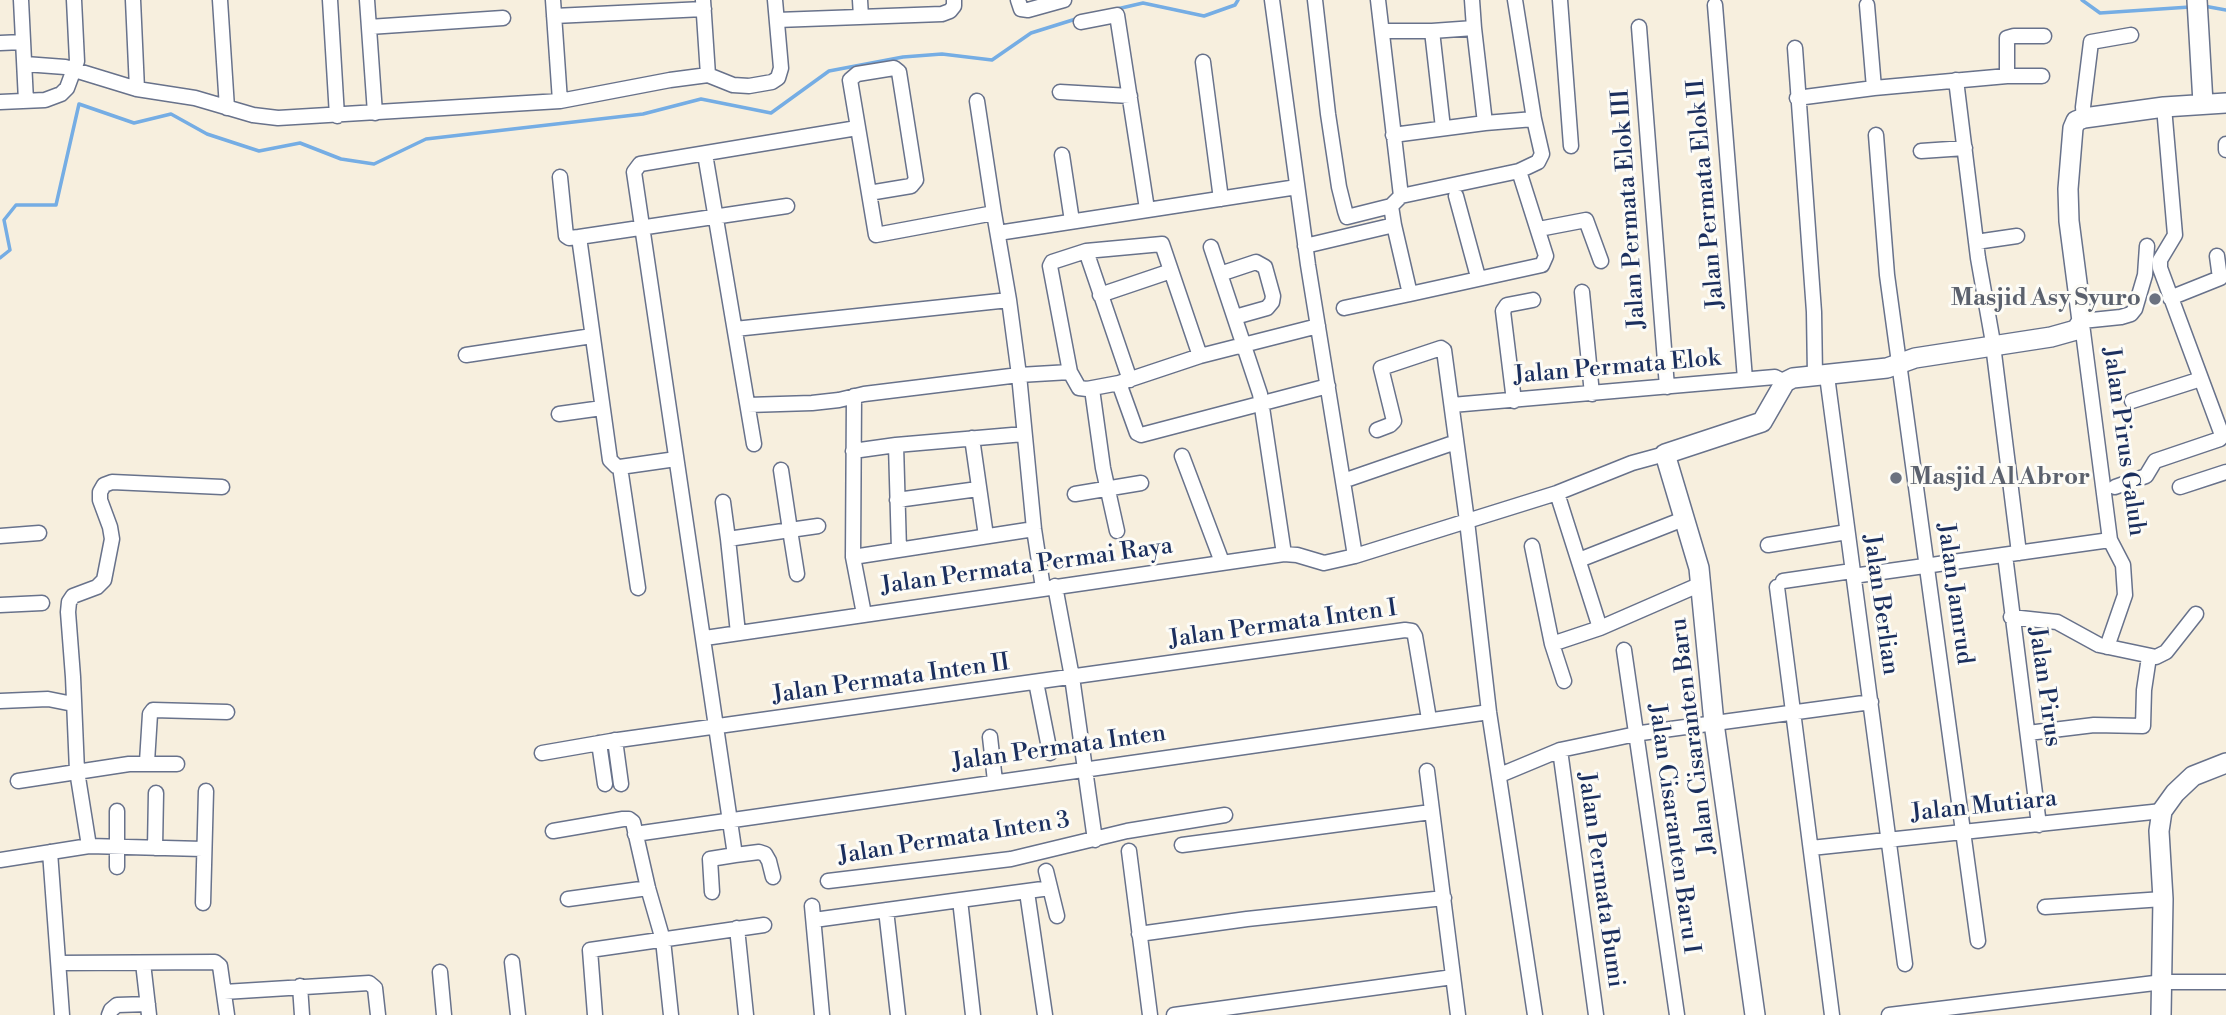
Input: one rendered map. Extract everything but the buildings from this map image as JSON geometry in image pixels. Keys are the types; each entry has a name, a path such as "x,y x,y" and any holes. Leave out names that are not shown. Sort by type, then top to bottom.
{"street":[{"path":"21,0 26,101"},
{"path":"0,102 45,100 67,89 77,61 74,0"},
{"path":"133,0 137,89"},
{"path":"220,0 227,108"},
{"path":"330,0 337,116"},
{"path":"367,0 375,113"},
{"path":"553,0 560,101"},
{"path":"25,64 52,65 137,89 195,98 227,108 278,118 560,101 670,79 708,75 733,85 749,86 772,82 778,78 780,68 775,0"},
{"path":"860,0 861,17"},
{"path":"777,20 942,13 950,11 954,0"},
{"path":"1020,4 1028,10 1064,0"},
{"path":"1272,0 1305,246 1355,556"},
{"path":"1315,0 1339,187 1347,217 1342,237"},
{"path":"1378,0 1393,135 1396,201 1394,225 1409,294"},
{"path":"1472,0 1485,123"},
{"path":"1347,217 1396,201 1519,171 1538,162 1542,154 1515,0"},
{"path":"1560,0 1572,146"},
{"path":"554,16 703,4 708,75"},
{"name":"Jalan Permata Elok II","path":"1716,5 1745,379"},
{"path":"1867,5 1874,88"},
{"path":"2198,9 2203,103"},
{"path":"1081,22 1118,15 1147,209"},
{"path":"369,27 503,18"},
{"name":"Jalan Permata Elok III","path":"1639,27 1667,387"},
{"path":"1382,31 1474,28"},
{"path":"1432,31 1443,128"},
{"path":"2084,118 2091,42 2131,34"},
{"path":"2007,76 2007,38 2044,36"},
{"path":"0,43 23,42"},
{"name":"Jalan Berlian","path":"1795,48 1821,376 1847,532 1905,964"},
{"path":"1203,62 1222,199"},
{"path":"869,192 911,186 916,180 900,72 894,68 856,74 850,80 876,235 994,213"},
{"path":"1797,98 1956,80 2042,76"},
{"name":"Jalan Pirus","path":"1956,80 1976,242 1993,345 2012,554 2011,617 2039,825"},
{"path":"1060,92 1130,96"},
{"path":"977,101 1009,300 1034,529 1072,677 1095,841"},
{"path":"1665,454 1762,422 1786,382 1793,378 1887,368 1899,362 2076,330 2082,322 2068,189 2073,128 2076,121 2164,107 2226,103"},
{"path":"2115,487 2146,476 2155,461 2222,438 2160,268 2160,260 2175,235 2164,107"},
{"path":"1393,135 1534,119"},
{"path":"735,855 634,172 640,164 856,128"},
{"name":"Jalan Jamrud","path":"1876,135 1887,275 1978,941"},
{"path":"2226,144 2226,150"},
{"path":"1921,151 1965,148"},
{"path":"705,155 754,444"},
{"path":"1062,155 1072,221"},
{"path":"1344,308 1542,265 1546,256 1519,171"},
{"path":"560,177 566,236 569,238 787,206"},
{"path":"998,233 1297,187"},
{"path":"1456,196 1478,277"},
{"path":"1538,229 1586,220 1601,261"},
{"path":"1305,246 1394,225"},
{"path":"1976,242 2017,236"},
{"path":"579,237 610,460 620,467 676,459"},
{"path":"1200,355 1164,248 1159,243 1086,251 1055,259 1050,266 1070,372 1073,382 1079,388 1092,389 1125,381 1200,355 1318,326"},
{"path":"2082,322 2131,314 2145,275 2147,246"},
{"path":"1210,247 1244,343 1261,404 1284,554"},
{"path":"1086,251 1125,381 1137,433 1141,435 1328,386"},
{"path":"2170,298 2221,278 2217,256"},
{"path":"1220,274 1256,262 1265,267 1273,296 1272,302 1267,308 1235,317"},
{"path":"1100,295 1171,271"},
{"path":"1582,292 1592,394"},
{"path":"735,329 1009,300"},
{"path":"1514,401 1503,311 1507,305 1533,300"},
{"name":"Jalan Pirus Galuh","path":"2082,322 2110,540 2123,565 2124,595 2106,647"},
{"path":"466,355 592,336"},
{"path":"1377,430 1394,421 1381,368 1438,347 1444,350 1489,712 1535,1015"},
{"path":"748,405 812,403 1018,375 1070,372"},
{"name":"Jalan Permata Elok","path":"1452,405 1745,379 1775,377 1786,382"},
{"path":"2132,401 2201,379"},
{"path":"1092,389 1107,488 1117,531"},
{"path":"854,396 853,557 864,614"},
{"path":"559,414 602,408"},
{"path":"853,451 1024,434"},
{"path":"972,438 986,536"},
{"path":"1343,481 1456,442"},
{"path":"896,445 899,550"},
{"name":"Jalan Permata Permai Raya","path":"705,638 1284,554 1324,563 1355,556 1557,493 1632,463 1665,454"},
{"name":"Jalan Cisaranten Baru","path":"1665,454 1699,568 1714,723 1755,1015"},
{"path":"1182,456 1222,562"},
{"path":"620,467 638,588"},
{"path":"780,471 797,574"},
{"path":"2179,487 2226,472"},
{"path":"89,846 77,771 68,612 73,596 97,587 104,580 112,539 100,492 104,485 112,482 222,487"},
{"path":"1075,494 1141,483"},
{"path":"897,500 978,489"},
{"path":"1557,493 1600,628"},
{"path":"723,502 738,633"},
{"path":"1578,560 1686,518"},
{"path":"728,539 818,526"},
{"path":"853,557 1034,529"},
{"path":"1768,545 1847,532"},
{"path":"0,536 39,533"},
{"path":"1832,1015 1793,711 1780,584 2110,540"},
{"path":"1532,546 1552,644 1564,681"},
{"path":"1552,644 1600,628 1701,584"},
{"path":"0,605 42,603"},
{"path":"2011,617 2057,622 2106,647 2156,657 2166,652 2196,614"},
{"name":"Jalan Permata Inten I","path":"1072,677 1405,630 1412,631 1415,636 1429,719"},
{"name":"Jalan Cisaranten Baru I","path":"1624,650 1677,1015"},
{"path":"2028,733 2094,725 2143,726 2148,657"},
{"name":"Jalan Permata Inten II","path":"542,753 615,740 1072,677"},
{"path":"1036,682 1050,753"},
{"path":"0,701 48,699 73,704"},
{"path":"1500,775 1560,750 1636,734 1871,702"},
{"path":"147,762 150,714 153,710 227,712"},
{"name":"Jalan Permata Inten","path":"635,834 1489,712"},
{"path":"990,737 995,781"},
{"path":"615,740 621,784"},
{"path":"599,743 605,784"},
{"name":"Jalan Permata Bumi","path":"1560,750 1596,1015"},
{"path":"18,780 147,762 177,764"},
{"path":"2161,1015 2162,811 2175,793 2193,776 2226,764"},
{"path":"1427,771 1458,1015"},
{"path":"203,903 206,791"},
{"path":"155,848 156,793"},
{"path":"117,811 117,867"},
{"path":"1182,845 1432,811"},
{"name":"Jalan Mutiara","path":"1811,848 2162,811"},
{"name":"Jalan Permata Inten 3","path":"828,881 1011,859 1095,841 1126,831 1225,815"},
{"path":"553,831 629,819 633,822 663,940 670,1015"},
{"path":"0,860 89,846 203,849"},
{"path":"1129,851 1150,1015"},
{"path":"50,852 62,1015"},
{"path":"712,892 710,859 760,852 765,854 769,861 773,877"},
{"path":"1046,871 1057,916"},
{"path":"568,900 648,888"},
{"path":"822,1015 813,913 886,910 1050,888"},
{"path":"1027,892 1045,1015"},
{"path":"1139,934 1247,919 1444,898"},
{"path":"2045,907 2163,899"},
{"path":"960,900 973,1015"},
{"path":"886,910 898,1015"},
{"path":"595,1015 589,951 591,949 764,925"},
{"path":"737,928 746,1015"},
{"path":"59,963 215,962 220,966 227,1015"},
{"path":"512,962 518,1015"},
{"path":"109,1015 117,1005 149,1009 143,963"},
{"path":"440,972 444,1015"},
{"path":"1174,1015 1454,977"},
{"path":"1889,1015 2163,982 2226,982"},
{"path":"224,992 373,984 378,1015"},
{"path":"300,986 302,1015"}],"waterway":[{"path":"1117,9 1143,3 1204,16 1235,5 1238,0"},
{"path":"2082,0 2100,13 2190,7"},
{"path":"2204,6 2226,10"},
{"path":"0,258 10,250 4,220 16,205 56,205 79,104 134,123 171,114 207,134 259,151 300,143 341,159 374,164 426,139 643,114 701,99 771,113 829,71 903,57 942,54 992,60 1031,33 1079,18"}],"place":[{"name":"Masjid Asy Syuro","path":"2155,299"},
{"name":"Masjid Al Abror","path":"1896,478"}]}
